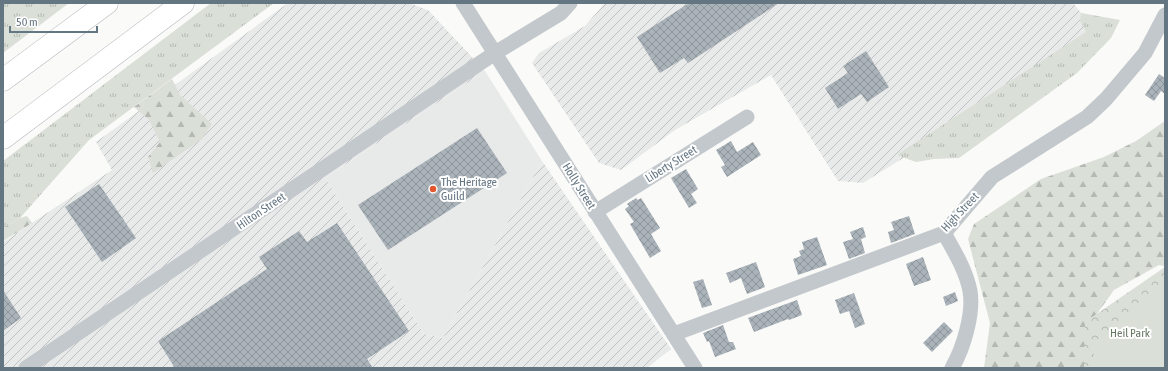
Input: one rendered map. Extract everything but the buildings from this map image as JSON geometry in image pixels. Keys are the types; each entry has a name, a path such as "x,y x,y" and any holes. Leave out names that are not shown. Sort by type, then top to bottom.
{"highway":[{"path":"3,80 107,3"},
{"path":"3,138 184,3"}],"street":[{"name":"Holly Street","path":"463,3 695,368"},
{"name":"Hilton Street","path":"26,368 496,53 561,13 570,3"},
{"name":"High Street","path":"674,334 944,233 992,177 1087,117 1106,99 1145,53 1165,14"},
{"name":"Liberty Street","path":"595,212 747,117"},
{"path":"944,233 961,264 970,292 969,319 959,356 952,368"}],"shaded area":[{"path":"288,3 409,3 428,10 485,71 325,178 424,334 443,338 542,161 671,349 647,368 3,368 3,242 112,170 96,142"},
{"path":"605,3 1073,3 1100,36 863,183 838,181 771,75 675,130 621,170 599,163 532,63 539,53 585,26"},
{"path":"485,71 542,161 443,338 424,334 325,178"}],"green space":[{"path":"3,3 69,3 3,53"},
{"path":"211,3 274,3 89,140 20,218 3,228 3,161"},
{"path":"1081,13 1120,20 1111,38 1077,73 959,158 934,159 916,162 899,156 898,154 1086,32 1080,20"},
{"path":"172,79 180,95 212,124 202,139 153,173 148,157 160,142 149,120 134,107"},
{"path":"1165,121 1165,266 1159,265 1114,290 1089,325 1087,368 984,368 990,323 968,239 974,224 1041,179 1104,157 1136,141"},
{"path":"27,216 32,223 3,241 3,228 20,218"},
{"name":"Heil Park","path":"1165,267 1165,368 1084,368 1085,322"},
{"path":"1165,287 1165,368 1100,368 1094,361 1094,351"}],"place":[{"name":"The Heritage Guild","path":"433,189"}]}
